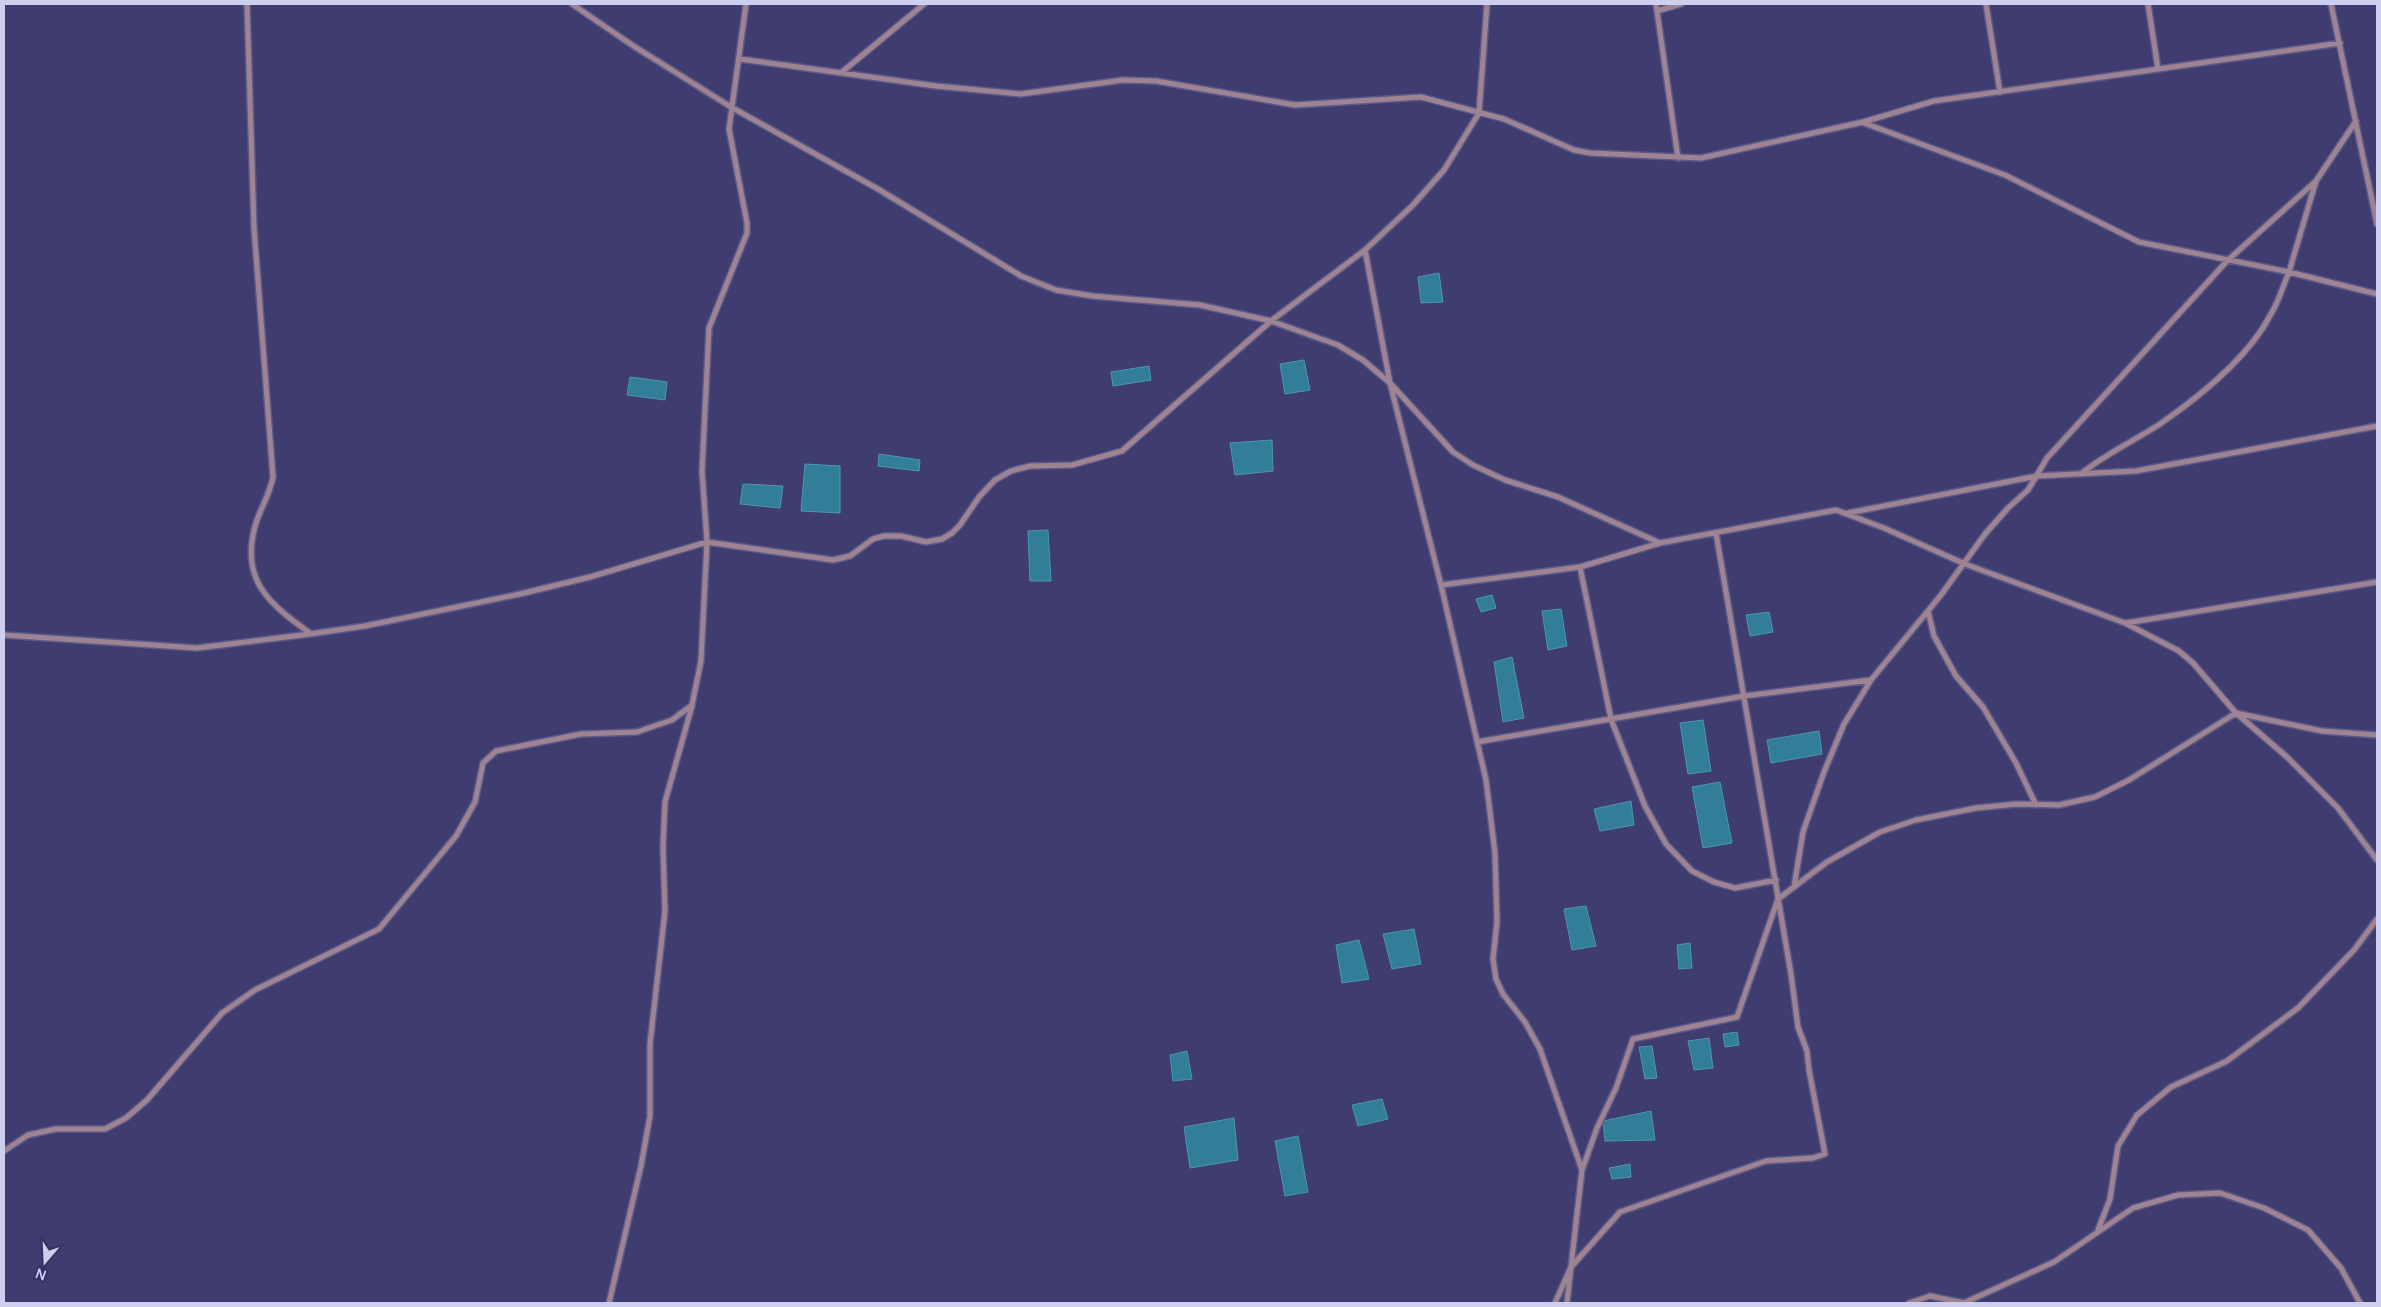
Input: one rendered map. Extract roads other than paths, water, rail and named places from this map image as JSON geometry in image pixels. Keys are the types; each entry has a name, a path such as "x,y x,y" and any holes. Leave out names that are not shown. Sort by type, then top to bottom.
{"street":[{"path":"247,4 254,228 273,477 270,493 256,524 251,565 262,591 284,615 310,634"},
{"path":"572,4 632,45 731,107 878,188 1021,276 1056,290 1092,296 1200,304 1271,321 1338,345 1363,360 1390,383 1453,452 1473,466 1505,480 1558,497 1660,543"},
{"path":"609,1303 641,1166 650,1116 650,1044 665,911 663,846 665,802 692,706 701,661 708,542 702,471 709,328 747,233 747,223 729,128 740,60 746,4"},
{"path":"842,72 924,4"},
{"path":"4,635 197,648 365,626 520,594 590,577 708,542 833,560 850,556 873,540 884,536 901,536 926,542 942,539 952,533 960,524 994,480 1011,471 1030,466 1072,465 1122,451 1271,321 1365,250 1413,206 1444,170 1479,113 1487,4"},
{"path":"1656,4 1678,158"},
{"path":"1657,11 1681,4"},
{"path":"1986,4 2000,92"},
{"path":"2148,4 2158,69"},
{"path":"2331,4 2377,224"},
{"path":"740,60 842,72 936,86 1021,94 1123,80 1156,80 1295,105 1415,96 1504,119 1574,150 1590,153 1701,158 1864,122 1934,102 2340,43"},
{"path":"1794,887 1804,832 1824,772 1844,724 1871,680 1965,564 1985,534 2008,508 2028,490 2047,458 2227,261 2316,181 2356,121"},
{"path":"1864,122 2005,175 2139,242 2289,272 2377,294"},
{"path":"2082,473 2101,458 2158,425 2223,374 2251,343 2271,315 2289,272 2316,181"},
{"path":"1365,250 1390,383 1441,586 1486,780 1495,853 1497,922 1493,959 1496,979 1503,994 1525,1022 1540,1049 1582,1170"},
{"path":"1441,586 1580,567 1660,543 1825,511 1847,513 2037,476 2136,471 2377,426"},
{"path":"1847,513 1965,564 2125,623 2157,638 2193,663 2236,713 2287,757 2338,808 2377,860"},
{"path":"1555,1303 1571,1267 1620,1212 1766,1161 1813,1158 1825,1154 1809,1070 1808,1051 1798,1027 1776,880 1716,533"},
{"path":"1580,567 1612,719 1645,806 1666,844 1692,872 1714,882 1735,888 1776,880"},
{"path":"2125,623 2377,582"},
{"path":"1928,611 1934,636 1956,676 1983,707 2016,763 2036,805"},
{"path":"1477,742 1744,696 1871,680"},
{"path":"4,1151 28,1135 56,1129 105,1129 126,1118 147,1100 222,1014 256,990 379,929 389,921 456,836 475,802 484,763 496,750 581,734 637,732 672,720 692,706"},
{"path":"1567,1303 1582,1170 1597,1128 1616,1088 1632,1039 1737,1018 1778,899 1827,862 1880,832 1916,820 1976,808 2059,805 2095,797 2129,780 2236,713 2322,731 2377,735"},
{"path":"2098,1230 2110,1198 2118,1146 2137,1115 2171,1087 2227,1061 2298,1008 2354,950 2377,919"},
{"path":"1909,1303 1930,1296 1964,1303 2054,1262 2098,1230 2133,1208 2178,1195 2220,1193 2264,1208 2308,1230 2341,1268 2360,1303"}]}
